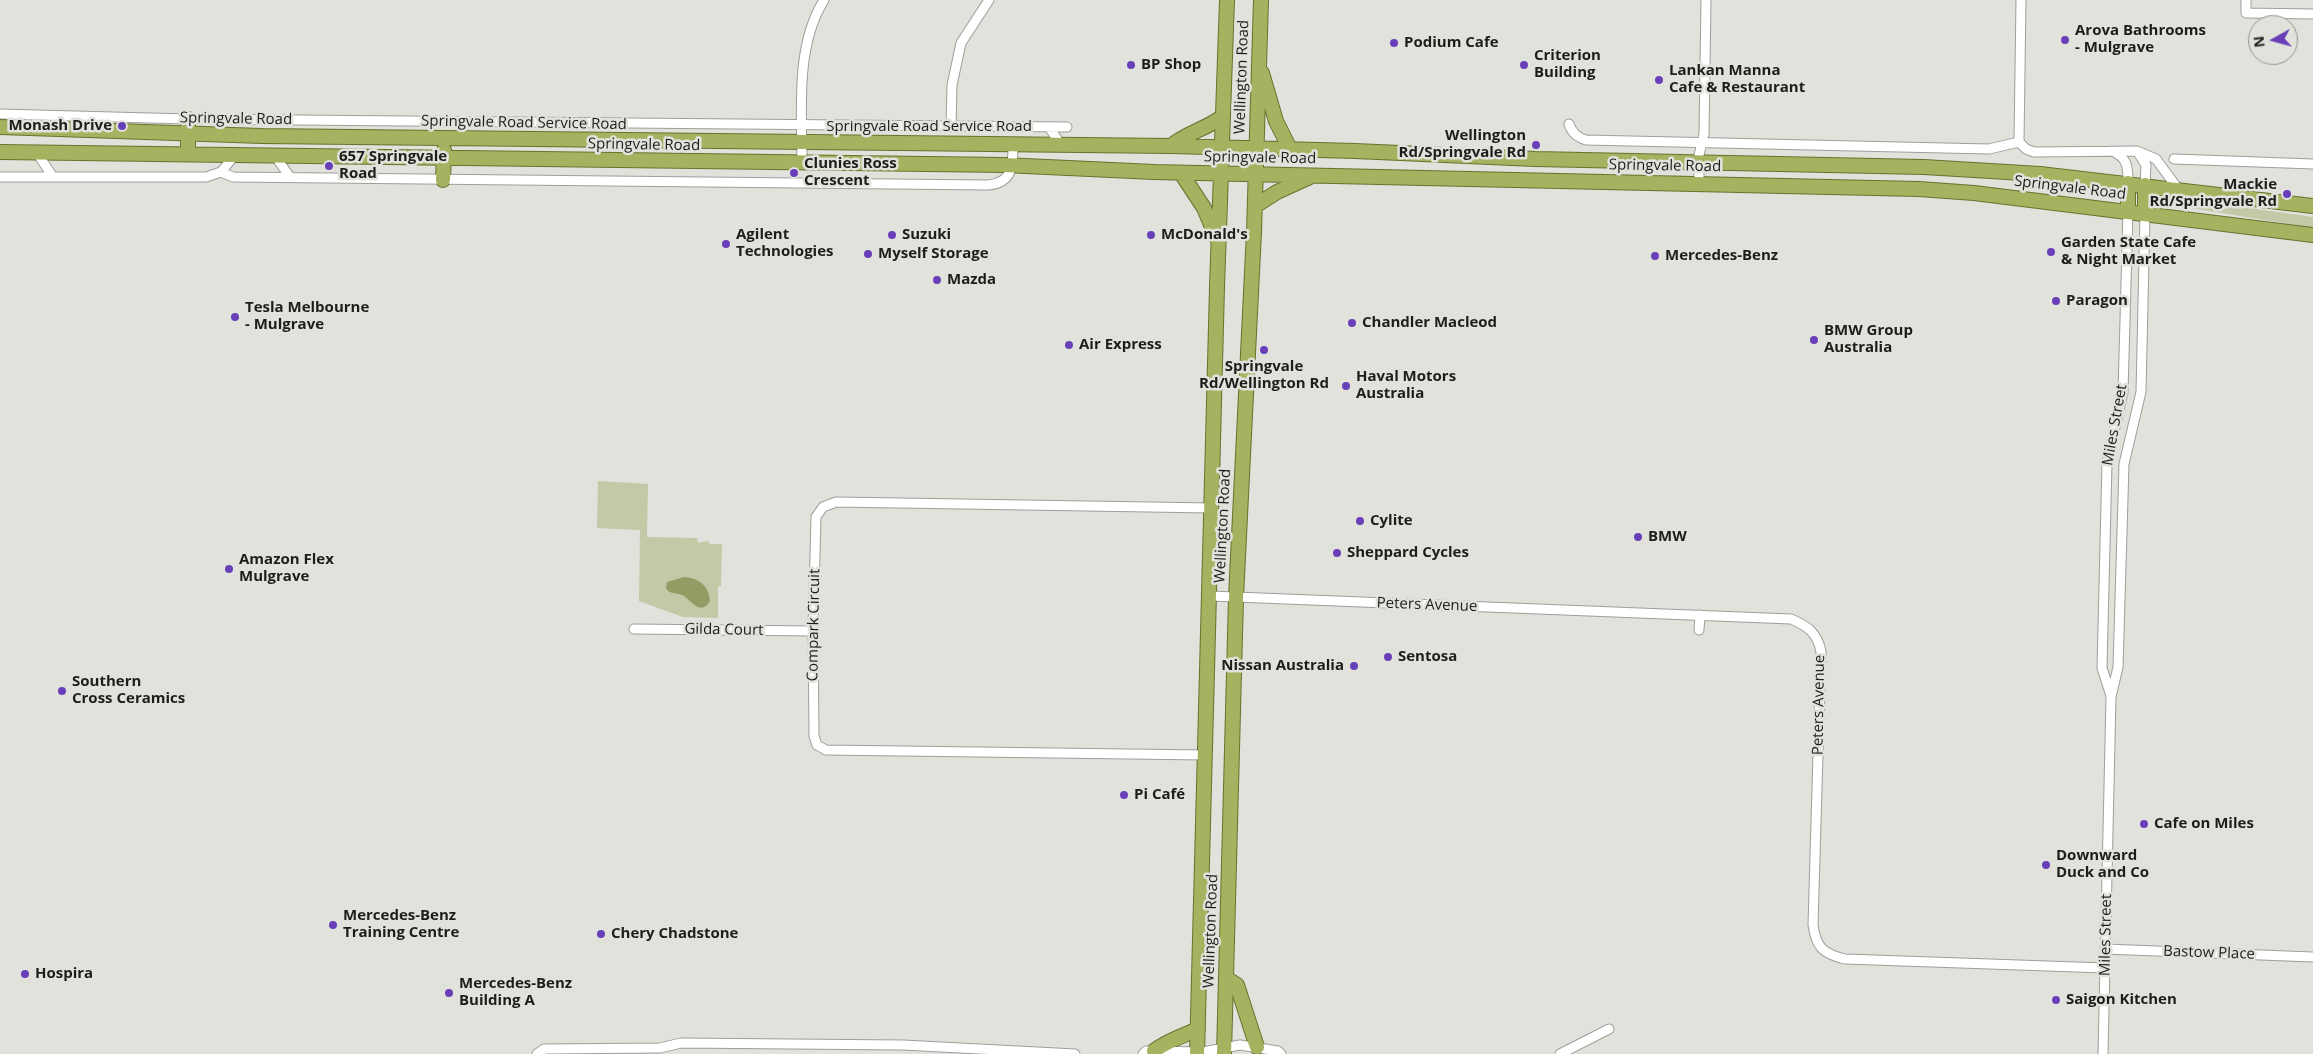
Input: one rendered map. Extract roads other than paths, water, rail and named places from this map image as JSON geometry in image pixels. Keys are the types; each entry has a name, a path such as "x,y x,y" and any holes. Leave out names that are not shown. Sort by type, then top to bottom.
{"highway":[{"name":"Wellington Road","path":"1197,1053 1218,242 1227,0"},
{"name":"Wellington Road","path":"1224,1050 1236,597 1255,206 1261,0"},
{"path":"1259,63 1276,121 1290,149"},
{"path":"1171,146 1182,137 1200,131 1222,117"},
{"path":"188,119 188,154"},
{"name":"Springvale Road","path":"0,127 188,134 1221,147 1535,159 1972,169 2128,183 2313,206"},
{"path":"443,180 444,138"},
{"name":"Springvale Road","path":"0,152 1013,166 1181,173 1699,183 1956,191 2313,235"},
{"path":"1181,173 1204,208 1218,242"},
{"path":"1255,206 1277,192 1313,176"},
{"path":"2128,183 2128,212"},
{"path":"2144,214 2145,185"},
{"path":"1226,978 1237,984 1257,1047"},
{"path":"1148,1052 1163,1043 1198,1029"}],"street":[{"path":"802,163 804,70 807,44 814,19 824,0"},
{"path":"951,127 952,85 961,43 989,0"},
{"path":"1699,183 1699,162 1704,134 1706,0"},
{"path":"2019,142 2021,0"},
{"path":"2246,0 2246,13 2313,14"},
{"name":"Springvale Road Service Road","path":"0,114 188,119 1067,127"},
{"path":"531,123 531,139"},
{"name":"Springvale Road","path":"1569,124 1572,131 1578,137 1586,140 1990,150 2019,142 2026,149 2034,152 2137,151 2146,166 2145,185"},
{"name":"Springvale Road Service Road","path":"1049,127 1061,146"},
{"path":"221,172 233,177 988,186 995,185 1007,177 1013,166 1013,145"},
{"name":"Springvale Road","path":"2112,151 2123,157 2127,164 2128,183"},
{"path":"2137,151 2156,159 2178,189"},
{"path":"37,153 53,177"},
{"path":"0,177 206,177 221,172 235,155"},
{"path":"275,156 290,177"},
{"path":"2174,159 2313,164"},
{"name":"Miles Street","path":"2111,697 2102,668 2108,463 2123,392 2128,212"},
{"name":"Miles Street","path":"2103,1054 2111,697 2118,667 2124,464 2141,392 2144,214"},
{"path":"2125,286 2143,287"},
{"path":"2108,463 2124,464"},
{"name":"Compark Circuit","path":"1205,756 826,750 817,745 814,736 813,631 816,517 822,507 836,502 1212,508"},
{"path":"2106,531 2121,531"},
{"name":"Peters Avenue","path":"1210,596 1791,618 1811,630 1819,641 1821,652 1813,925 1815,938 1821,949 1832,956 1845,959 2105,968"},
{"path":"2104,606 2120,606"},
{"path":"1699,630 1700,615"},
{"name":"Gilda Court","path":"634,630 813,631"},
{"name":"Bastow Place","path":"2105,949 2313,957"},
{"path":"1560,1054 1609,1029"},
{"path":"537,1054 544,1049 660,1048 681,1043 903,1045 968,1051 1075,1054"},
{"path":"1148,1052 1197,1053 1224,1050 1240,1045 1278,1051 1281,1054"}],"place":[{"name":"Arova Bathrooms - Mulgrave","path":"2065,40"},
{"name":"Podium Cafe","path":"1394,43"},
{"name":"BP Shop","path":"1131,65"},
{"name":"Criterion Building","path":"1524,65"},
{"name":"Lankan Manna Cafe & Restaurant","path":"1659,80"},
{"name":"Monash Drive","path":"122,126"},
{"name":"Wellington Rd/Springvale Rd","path":"1536,145"},
{"name":"657 Springvale Road","path":"329,166"},
{"name":"Clunies Ross Crescent","path":"794,173"},
{"name":"Mackie Rd/Springvale Rd","path":"2287,194"},
{"name":"Suzuki","path":"892,235"},
{"name":"McDonald's","path":"1151,235"},
{"name":"Agilent Technologies","path":"726,244"},
{"name":"Garden State Cafe & Night Market","path":"2051,252"},
{"name":"Myself Storage","path":"868,254"},
{"name":"Mercedes-Benz","path":"1655,256"},
{"name":"Mazda","path":"937,280"},
{"name":"Paragon","path":"2056,301"},
{"name":"Tesla Melbourne - Mulgrave","path":"235,317"},
{"name":"Chandler Macleod","path":"1352,323"},
{"name":"BMW Group Australia","path":"1814,340"},
{"name":"Air Express","path":"1069,345"},
{"name":"Springvale Rd/Wellington Rd","path":"1264,350"},
{"name":"Haval Motors Australia","path":"1346,386"},
{"name":"Cylite","path":"1360,521"},
{"name":"BMW","path":"1638,537"},
{"name":"Sheppard Cycles","path":"1337,553"},
{"name":"Amazon Flex Mulgrave","path":"229,569"},
{"name":"Sentosa","path":"1388,657"},
{"name":"Nissan Australia","path":"1354,666"},
{"name":"Southern Cross Ceramics","path":"62,691"},
{"name":"Pi Café","path":"1124,795"},
{"name":"Cafe on Miles","path":"2144,824"},
{"name":"Downward Duck and Co","path":"2046,865"},
{"name":"Mercedes-Benz Training Centre","path":"333,925"},
{"name":"Chery Chadstone","path":"601,934"},
{"name":"Hospira","path":"25,974"},
{"name":"Mercedes-Benz Building A","path":"449,993"},
{"name":"Saigon Kitchen","path":"2056,1000"}]}
